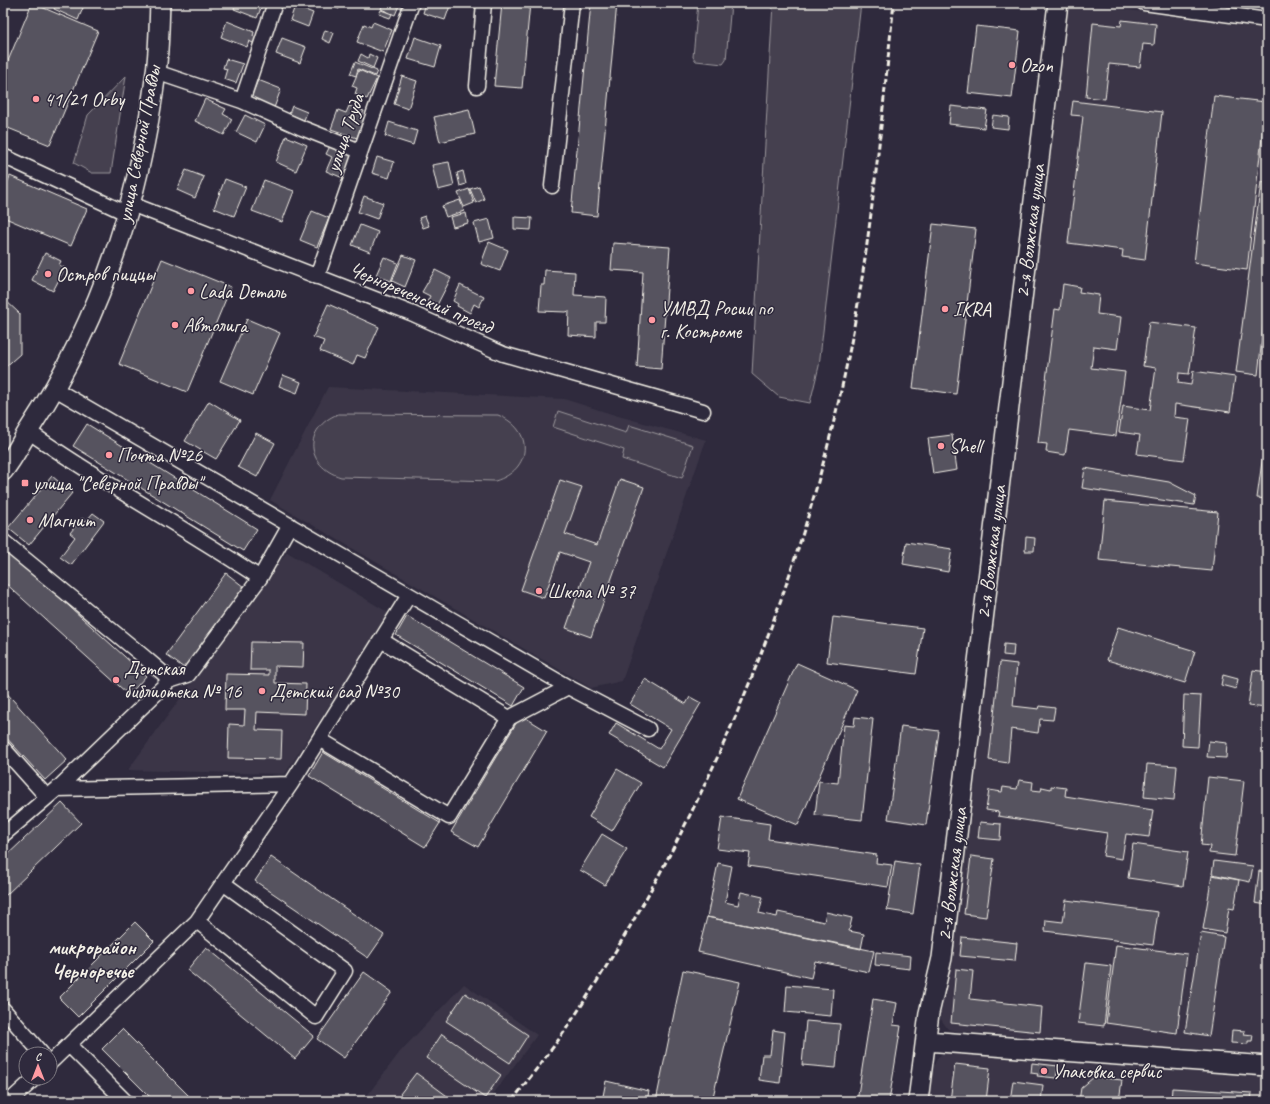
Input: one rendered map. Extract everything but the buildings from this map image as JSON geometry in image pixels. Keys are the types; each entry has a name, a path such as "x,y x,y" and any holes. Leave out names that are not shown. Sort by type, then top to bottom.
{"street":[{"name":"улица Северной Правды","path":"3,471 55,389 81,337 103,286 130,209 156,72 160,3"},
{"path":"242,101 275,3"},
{"name":"улица Труда","path":"317,277 412,3"},
{"path":"477,86 484,3"},
{"path":"552,186 572,3"},
{"name":"2-я Волжская улица","path":"918,1101 929,1013 942,958 1058,3"},
{"path":"1144,3 1267,20"},
{"path":"156,72 242,101 302,128 360,151"},
{"name":"Чернореченский проезд","path":"3,156 130,209 411,313 503,354 703,411"},
{"path":"55,389 568,687 648,729"},
{"path":"28,431 59,453 221,552 260,578"},
{"path":"3,835 52,793 170,681 188,675 260,578 290,525"},
{"path":"3,541 143,656 170,681"},
{"path":"58,1055 197,921 291,784 409,595"},
{"path":"381,640 509,718"},
{"path":"319,739 449,818 509,718 568,687"},
{"path":"3,748 52,793 291,784"},
{"path":"197,921 316,1017 345,971 223,883"},
{"path":"3,1009 35,1046"},
{"path":"926,1041 1267,1066"},
{"path":"69,1045 125,1101"},
{"path":"17,1099 28,1086"}],"shaded area":[{"path":"698,3 731,3 726,60 723,64 696,61 693,57"},
{"path":"773,3 861,3 819,366 810,403 779,397 752,374"},
{"path":"1064,3 1078,3 1267,29 1267,1057 954,1031 948,1029 940,1018"},
{"path":"126,76 111,173 92,173 74,163 88,115"},
{"name":"Школа № 37","path":"328,387 564,399 618,416 706,440 622,681 591,688 270,500"},
{"path":"558,411 626,433 629,425 693,445 682,478 622,459 624,450 553,427"},
{"path":"338,414 498,415 510,422 518,430 523,440 524,450 522,459 516,468 507,476 495,481 341,477 329,472 320,464 315,456 313,447 314,437 319,428 327,420"},
{"name":"Детский сад №30","path":"287,552 389,613 285,774 128,770"},
{"path":"464,984 537,1035 488,1101 363,1101 400,1052"},
{"path":"946,1051 1267,1074 1267,1101 929,1101 933,1068 937,1058"}],"railway":[{"path":"512,1101 572,1020 617,949 658,876 696,802 732,726 763,648 791,569 816,489 848,358 872,206 894,3"}],"place":[{"name":"Ozon","path":"1012,65"},
{"name":"41/21 Orby","path":"36,99"},
{"name":"Остров пиццы","path":"48,274"},
{"name":"Lada Dеталь","path":"191,291"},
{"name":"IKRA","path":"945,309"},
{"name":"УМВД Росии по г. Костроме","path":"652,320"},
{"name":"Автолига","path":"175,325"},
{"name":"Shell","path":"941,446"},
{"name":"Почта №26","path":"109,455"},
{"name":"улица \"Северной Правды\"","path":"25,483"},
{"name":"Магнит","path":"30,520"},
{"name":"Школа № 37","path":"539,591"},
{"name":"Детская библиотека № 16","path":"116,680"},
{"name":"Детский сад №30","path":"262,691"},
{"name":"Упаковка сервис","path":"1044,1071"}],"district":[{"name":"микрорайон Черноречье","path":"92,959"}]}
